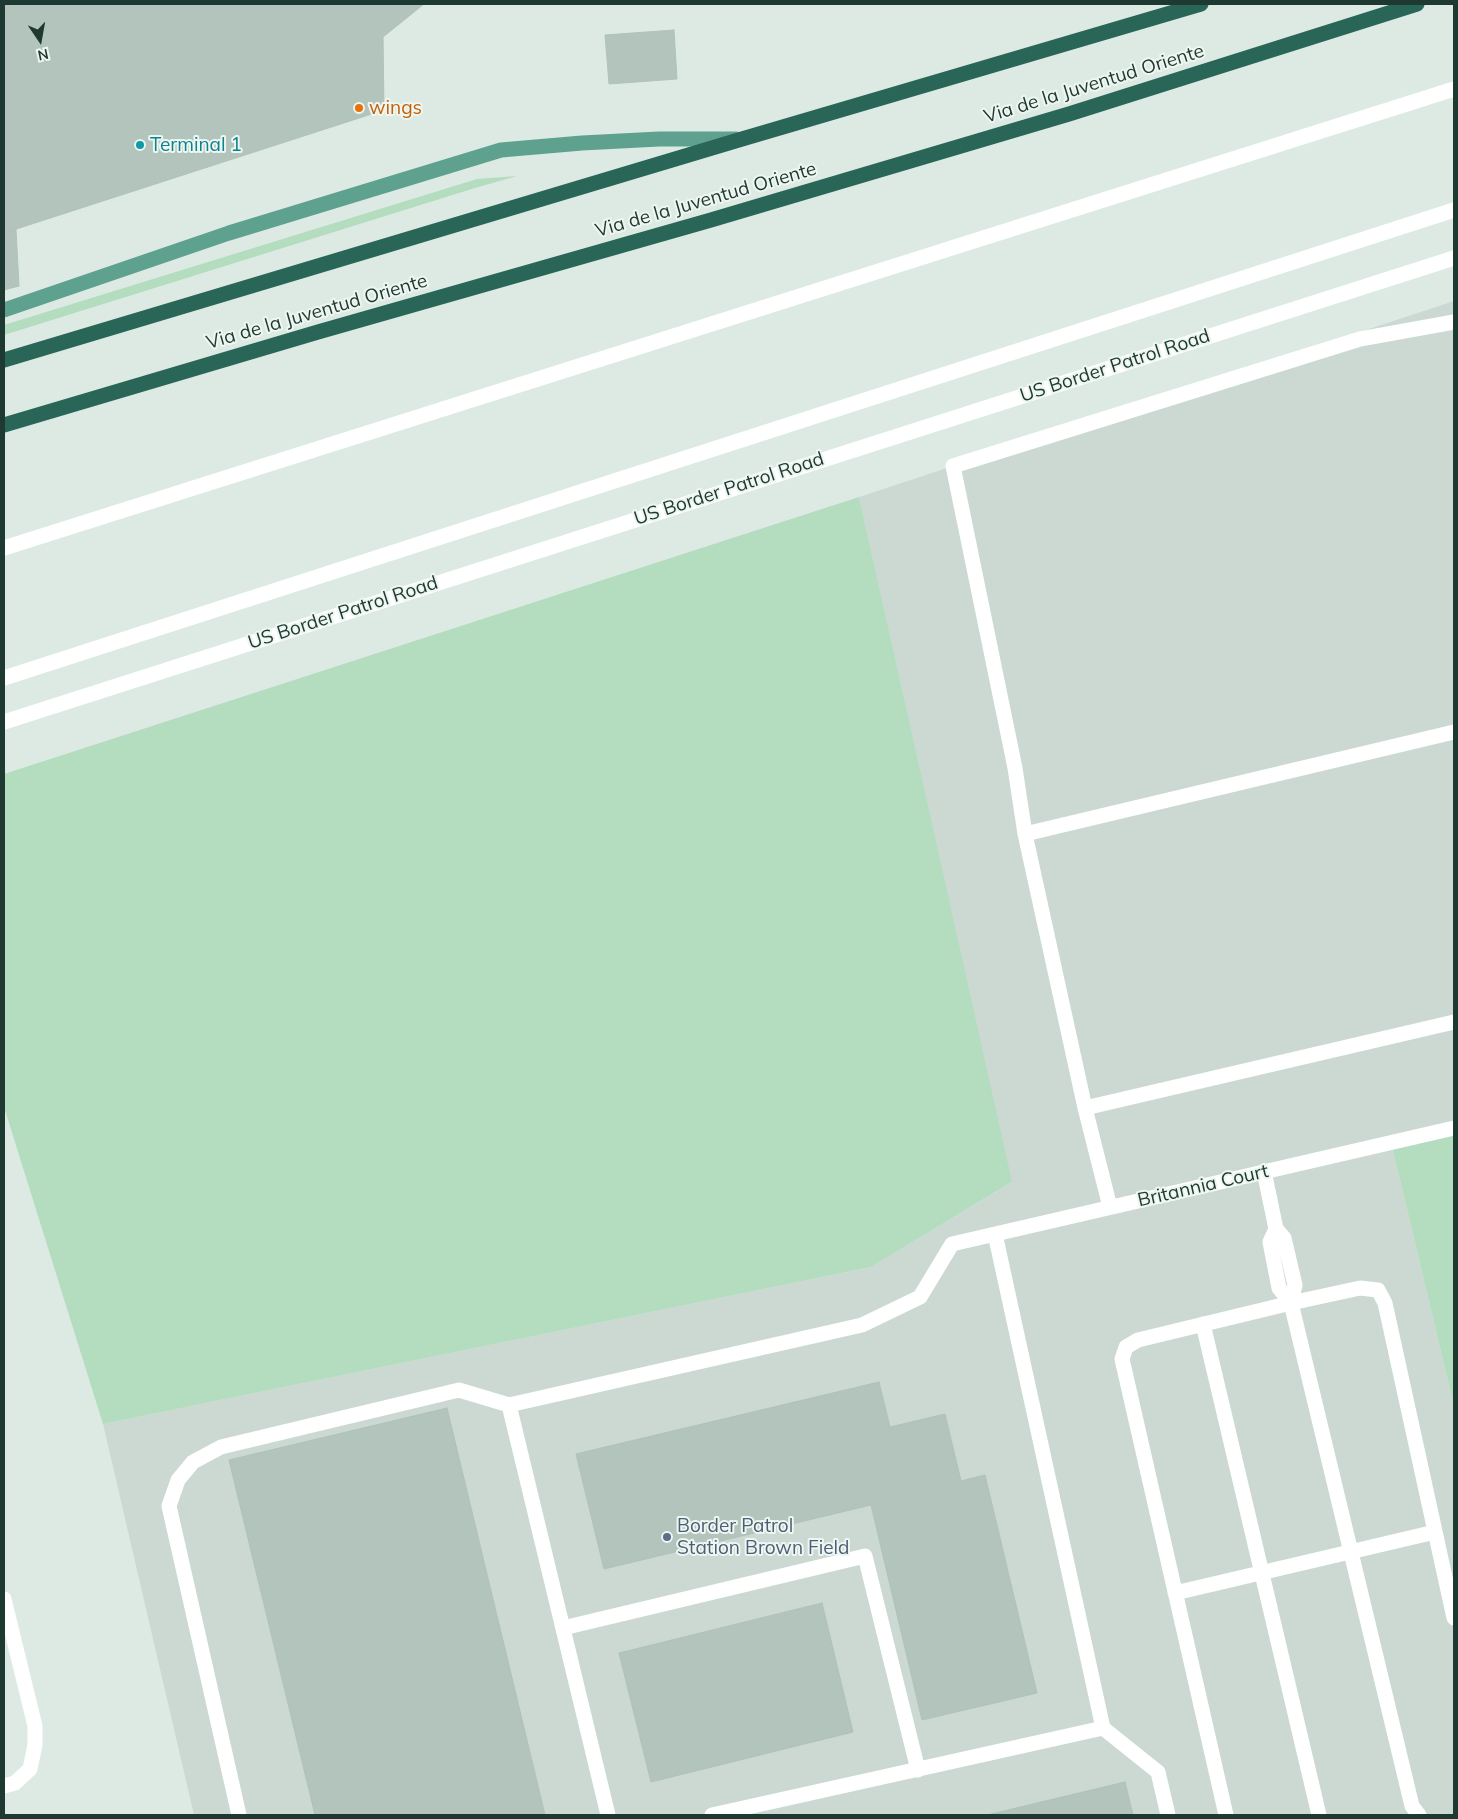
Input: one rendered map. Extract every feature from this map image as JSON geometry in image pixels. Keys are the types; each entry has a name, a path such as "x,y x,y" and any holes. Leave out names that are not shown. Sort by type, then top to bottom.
{"highway":[{"path":"4,360 1201,4"},
{"name":"Via de la Juventud Oriente","path":"4,425 318,332 712,220 1069,114 1417,4"}],"main road":[{"path":"4,310 229,233 501,150 659,139 742,139"}],"street":[{"path":"4,548 1454,89"},
{"path":"4,678 1454,210"},
{"name":"US Border Patrol Road","path":"4,722 1454,258"},
{"path":"1110,1207 1085,1108 1025,834 1015,768 953,466 1360,339 1454,322"},
{"path":"1025,834 1454,732"},
{"path":"1085,1108 1454,1022"},
{"name":"Britannia Court","path":"509,1405 862,1325 920,1297 952,1244 1454,1128"},
{"path":"1264,1172 1276,1229 1270,1242 1279,1288 1291,1303 1412,1806 1419,1815"},
{"path":"995,1234 1102,1728 1158,1772 1168,1815"},
{"path":"1226,1815 1122,1359 1126,1347 1138,1340 1291,1303 1360,1288 1378,1290 1385,1303 1454,1618"},
{"path":"1203,1324 1319,1815"},
{"path":"240,1815 169,1506 178,1480 193,1462 221,1448 459,1390 509,1405 608,1815"},
{"path":"1175,1593 1436,1532"},
{"path":"563,1628 865,1556 918,1770"},
{"path":"4,1599 35,1726 35,1745 30,1769 15,1783 4,1786"},
{"path":"712,1815 1102,1728"}],"shaded area":[{"path":"1454,301 1454,1128 1391,1142 1454,1406 1454,1815 194,1815 103,1424 871,1267 1011,1183 859,497"}],"green space":[{"path":"517,176 4,335 4,325 477,179"},
{"path":"859,497 1012,1182 871,1267 103,1424 4,1107 4,774"},
{"path":"1454,1128 1454,1406 1391,1142"}],"building":[{"name":"Terminal 1","path":"4,4 424,4 383,37 384,110 4,233"},
{"path":"674,30 677,79 609,84 605,35"},
{"path":"16,229 19,286 4,290 4,233"},
{"name":"Border Patrol Station Brown Field","path":"879,1382 890,1427 945,1414 961,1481 985,1475 1037,1693 922,1720 871,1505 604,1569 576,1454"},
{"path":"447,1408 545,1815 315,1815 229,1460"},
{"path":"822,1603 853,1732 651,1782 619,1653"},
{"path":"1125,1782 1133,1815 987,1815"}],"place":[{"name":"wings","path":"359,108"},
{"name":"Terminal 1","path":"140,145"},
{"name":"Border Patrol Station Brown Field","path":"667,1537"}]}
